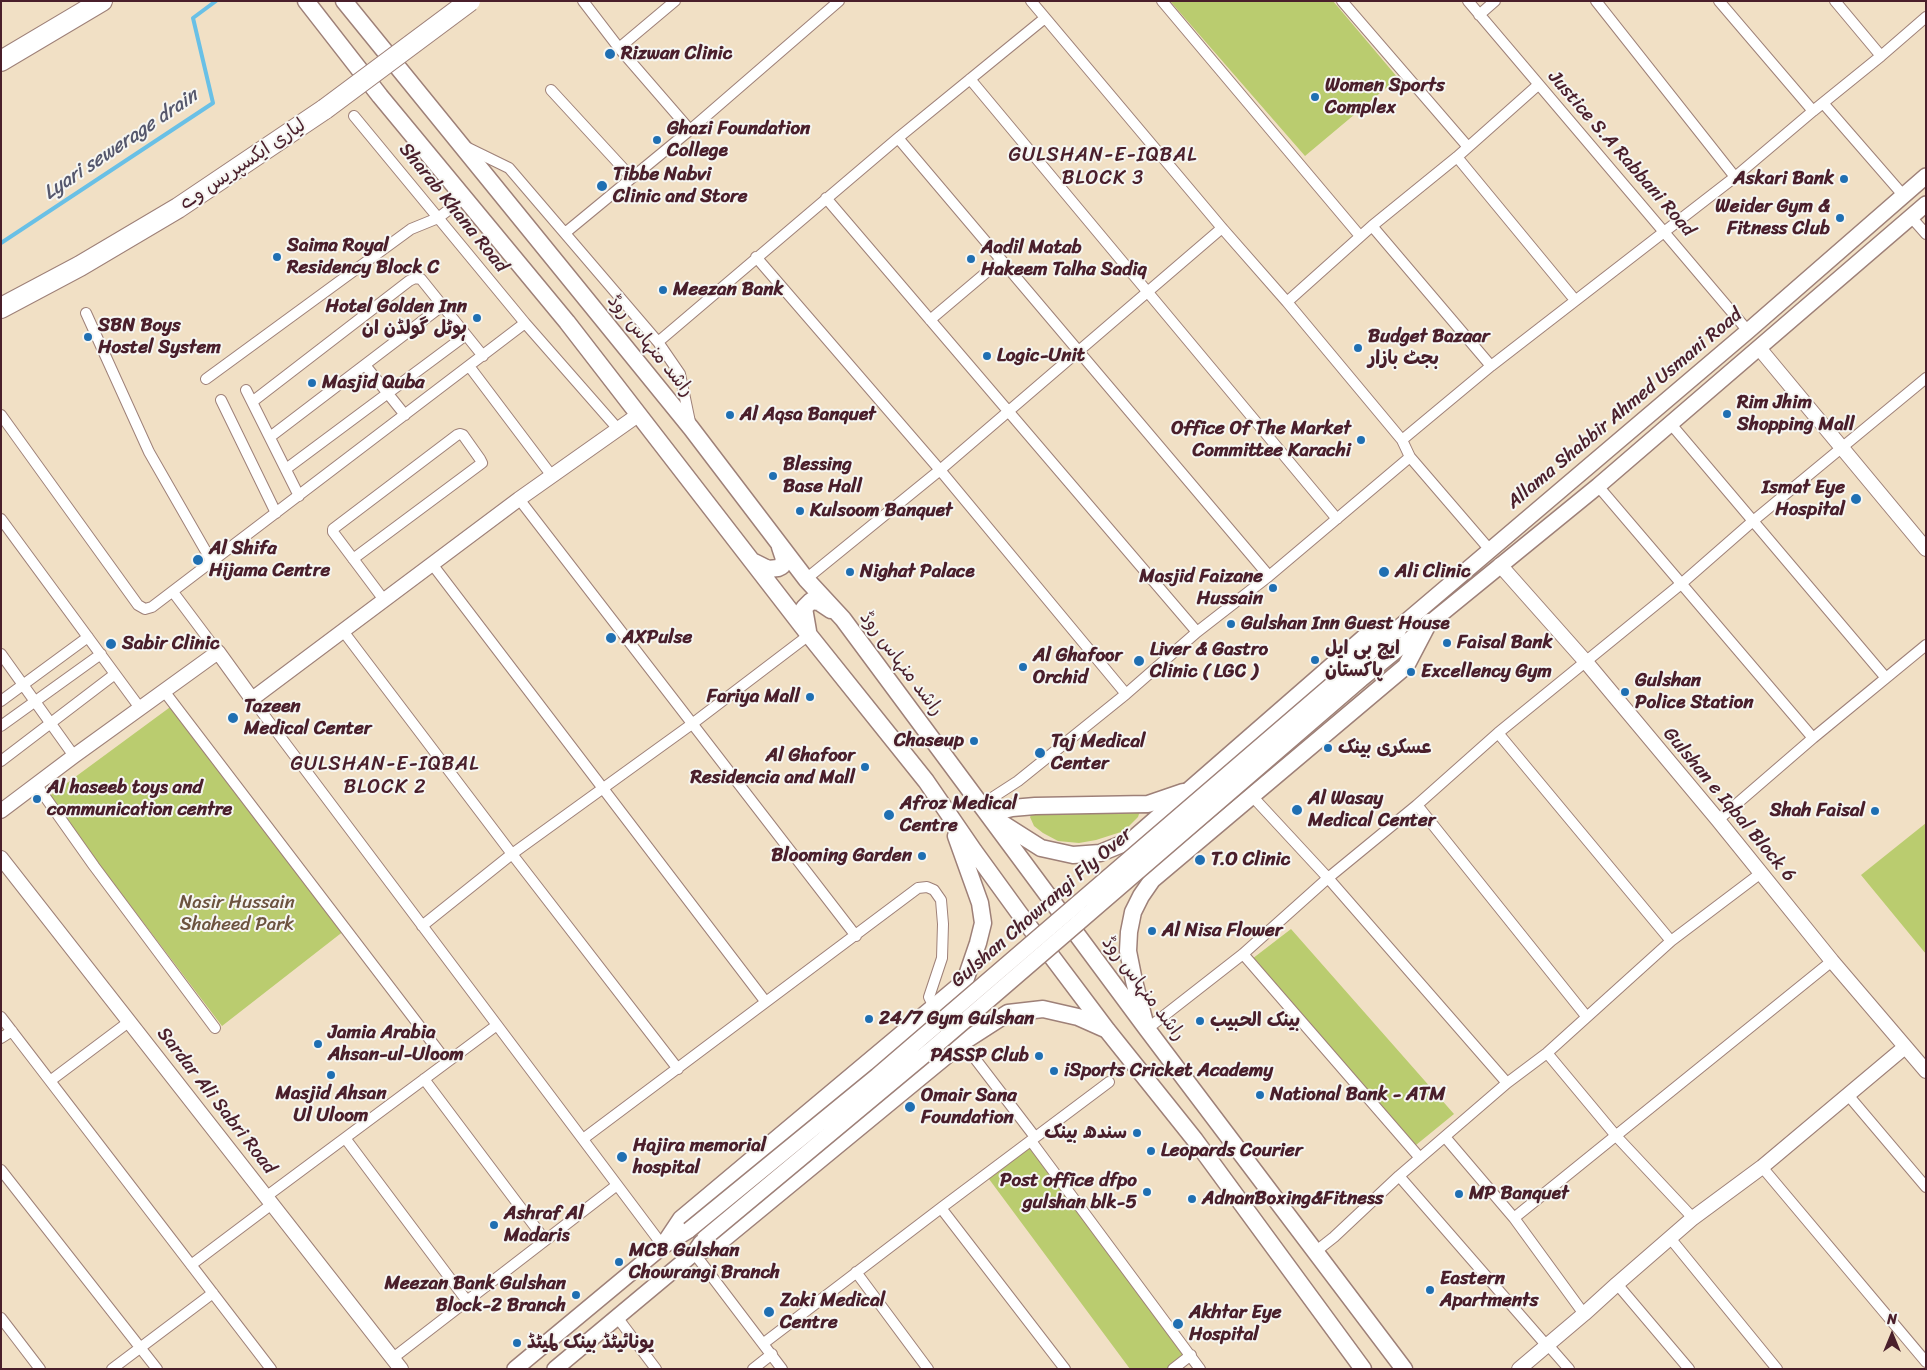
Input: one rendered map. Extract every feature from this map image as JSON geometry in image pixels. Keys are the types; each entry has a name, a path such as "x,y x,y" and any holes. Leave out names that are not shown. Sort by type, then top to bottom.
{"highway":[{"path":"1,61 102,1"},
{"name":"لیاری ایکسپریس وے","path":"1,308 114,246 201,194 325,109 470,1"}],"main road":[{"path":"306,1 380,96 567,322 750,560 926,781 974,851 1107,1030 1195,1140 1362,1369"},
{"name":"راشد منہاس روڈ","path":"344,1 404,78 691,428 806,579 842,619 1147,1029 1404,1369"},
{"name":"Allama Shabbir Ahmed Usmani Road","path":"1354,675 1398,630 1926,176"},
{"path":"1354,675 1430,622 1598,486 1926,204"},
{"path":"750,560 768,570 782,566 784,559 779,545"},
{"path":"809,635 804,608 811,601 819,602 842,619"},
{"path":"1147,1029 1128,951 1133,912 1152,880 1406,666 1430,622"},
{"path":"985,809 1041,848 1072,855 1100,853 1132,840 1366,636 1398,630"},
{"name":"Gulshan Chowrangi Fly Over","path":"663,1246 689,1230 877,1076 1354,675"},
{"name":"Gulshan Chowrangi Fly Over","path":"694,1253 705,1238 933,1048 1354,675"},
{"path":"985,809 1148,804 1191,790"},
{"path":"516,1369 663,1246 681,1219 965,981 983,923 980,903 948,813"},
{"path":"555,1369 694,1253 715,1246 963,1042 1008,1013 1043,1010 1078,1017 1107,1030"}],"street":[{"path":"583,1 619,48 690,130"},
{"path":"619,48 675,1"},
{"path":"565,233 690,130 839,1"},
{"path":"1031,1 1222,228 1287,302 1402,440 1410,457 1490,550"},
{"path":"1162,1 1360,236"},
{"path":"1342,1 1468,147"},
{"name":"Justice S.A Rabbani Road","path":"1468,1 1748,330"},
{"path":"1480,15 1495,1"},
{"path":"1596,1 1735,177"},
{"path":"1719,1 1813,111"},
{"path":"1835,1 1881,56"},
{"path":"1402,440 1490,366 1735,177 1926,17"},
{"path":"658,342 826,198 1045,18"},
{"path":"970,79 1336,519"},
{"path":"1287,302 1360,236 1457,157 1538,85"},
{"path":"551,90 632,178"},
{"path":"1823,103 1903,195"},
{"name":"Sharab Khana Road","path":"354,116 525,324 618,429"},
{"path":"898,138 1269,576"},
{"path":"457,142 509,168 658,342 680,374 691,428"},
{"path":"1457,157 1575,300"},
{"path":"206,378 411,229 438,218 464,198"},
{"path":"826,198 1197,632"},
{"path":"1911,217 1926,234"},
{"path":"1372,226 1490,366"},
{"path":"806,579 940,470 1222,228"},
{"path":"756,257 940,470 1126,694"},
{"path":"930,320 1001,260"},
{"path":"252,402 409,280 415,278 421,279 483,356"},
{"path":"270,437 442,306"},
{"path":"86,313 149,452 212,562"},
{"path":"1,415 138,605 145,609 152,607 173,592 525,324"},
{"path":"286,469 466,335"},
{"path":"1760,348 1926,549"},
{"path":"365,365 405,415"},
{"path":"469,366 552,476"},
{"path":"1147,1029 1243,954 1328,878 1417,805 1498,734 1681,584 1753,521 1926,378"},
{"path":"246,390 299,496"},
{"path":"221,400 276,513"},
{"path":"252,699 519,499 638,415"},
{"path":"1670,423 1886,678"},
{"path":"353,559 482,463 463,435 457,435 334,526 333,532 353,559 384,600"},
{"path":"985,809 1126,694 1197,632 1269,576 1410,457"},
{"path":"1598,486 1813,738"},
{"path":"519,499 856,936"},
{"path":"3,525 140,708"},
{"path":"432,564 765,1001"},
{"name":"Gulshan e Iqbal Block 6","path":"1500,565 1586,662 1761,872 1832,961 1926,1071"},
{"path":"173,592 663,1246"},
{"path":"343,631 678,1069"},
{"path":"422,926 512,854 692,724 809,635"},
{"path":"1,701 88,637"},
{"path":"1718,820 1813,738 1926,645"},
{"path":"2,810 218,652"},
{"path":"1,654 74,756"},
{"path":"1,726 101,654"},
{"path":"1,761 115,674"},
{"path":"164,691 447,1062"},
{"path":"1498,734 1671,941"},
{"path":"36,784 94,866 215,1028"},
{"path":"1252,796 1328,878 1507,1084"},
{"path":"1417,805 1586,1016"},
{"name":"Sardar Ali Sabri Road","path":"1,858 398,1366"},
{"path":"1315,1252 1334,1237 1399,1176 1507,1084 1547,1053 1671,941 1761,872"},
{"path":"583,1139 918,888 927,886 934,890 941,900 943,924 942,958 929,997 933,1007 963,1042 1200,1369"},
{"path":"1243,954 1420,1158"},
{"path":"1514,1218 1617,1137 1832,961"},
{"path":"1,1017 271,1369"},
{"path":"50,1081 130,1021"},
{"path":"191,1265 345,1138 497,1024"},
{"path":"1,1038 12,1030"},
{"path":"1519,1369 1693,1218 1762,1167 1905,1047"},
{"path":"1547,1053 1617,1137 1693,1218"},
{"path":"424,1079 545,1240"},
{"path":"764,1343 1109,1082"},
{"path":"1848,1095 1926,1187"},
{"path":"1445,1137 1514,1218 1584,1314"},
{"path":"345,1138 466,1301"},
{"path":"1762,1167 1926,1362"},
{"path":"1,1170 157,1369"},
{"path":"1399,1176 1569,1369"},
{"path":"398,1366 466,1301 617,1185"},
{"path":"941,1208 1065,1369"},
{"path":"1670,1238 1777,1369"},
{"path":"694,1253 782,1369"},
{"path":"856,1272 928,1369"},
{"path":"1616,1284 1689,1369"},
{"path":"112,1369 213,1293"},
{"path":"617,1316 656,1369"},
{"path":"1,1318 40,1369"},
{"path":"753,1369 772,1354"},
{"path":"1173,1369 1191,1355"}],"green space":[{"name":"Women Sports Complex","path":"1170,1 1333,1 1398,78 1305,156"},
{"name":"Nasir Hussain Shaheed Park","path":"173,705 349,927 222,1026 48,797"},
{"path":"1033,811 1140,811 1138,817 1124,831 1079,843 1058,841 1043,833 1034,826 1030,817"},
{"path":"1926,823 1926,954 1861,875"},
{"path":"1291,929 1454,1114 1416,1145 1252,959"},
{"path":"1031,1141 1192,1355 1174,1369 1130,1369 986,1175"}],"waterway":[{"name":"Lyari sewerage drain","path":"1,243 213,103 193,18 216,1"}],"place":[{"name":"Rizwan Clinic","path":"610,54"},
{"name":"Women Sports Complex","path":"1315,97"},
{"name":"Ghazi Foundation College","path":"657,140"},
{"name":"Askari Bank","path":"1844,179"},
{"name":"Tibbe Nabvi Clinic and Store","path":"602,186"},
{"name":"Weider Gym & Fitness Club","path":"1840,218"},
{"name":"Saima Royal Residency Block C","path":"277,257"},
{"name":"Aadil Matab Hakeem Talha Sadiq","path":"971,259"},
{"name":"Meezan Bank","path":"663,290"},
{"name":"Hotel Golden Inn ہوٹل گولڈن ان","path":"477,318"},
{"name":"SBN Boys Hostel System","path":"88,337"},
{"name":"Budget Bazaar بجٹ بازار","path":"1358,348"},
{"name":"Logic-Unit","path":"987,356"},
{"name":"Masjid Quba","path":"312,383"},
{"name":"Rim Jhim Shopping Mall","path":"1727,414"},
{"name":"Al Aqsa Banquet","path":"730,415"},
{"name":"Office Of The Market Committee Karachi","path":"1361,440"},
{"name":"Blessing Base Hall","path":"773,476"},
{"name":"Ismat Eye Hospital","path":"1856,499"},
{"name":"Kulsoom Banquet","path":"800,511"},
{"name":"Al Shifa Hijama Centre","path":"198,560"},
{"name":"Nighat Palace","path":"850,572"},
{"name":"Ali Clinic","path":"1384,572"},
{"name":"Masjid Faizane Hussain","path":"1273,588"},
{"name":"Gulshan Inn Guest House","path":"1231,624"},
{"name":"AXPulse","path":"611,638"},
{"name":"Faisal Bank","path":"1447,643"},
{"name":"Sabir Clinic","path":"111,644"},
{"name":"ایچ بی ایل پاکستان","path":"1315,660"},
{"name":"Liver & Gastro Clinic ( LGC )","path":"1139,661"},
{"name":"Al Ghafoor Orchid","path":"1023,667"},
{"name":"Excellency Gym","path":"1411,672"},
{"name":"Gulshan Police Station","path":"1625,692"},
{"name":"Fariya Mall","path":"810,697"},
{"name":"Tazeen Medical Center","path":"233,718"},
{"name":"Chaseup","path":"974,741"},
{"name":"عسکری بینک","path":"1328,748"},
{"name":"Taj Medical Center","path":"1040,753"},
{"name":"Al Ghafoor Residencia and Mall","path":"865,767"},
{"name":"Al haseeb toys and communication centre","path":"37,799"},
{"name":"Al Wasay Medical Center","path":"1297,810"},
{"name":"Shah Faisal","path":"1875,811"},
{"name":"Afroz Medical Centre","path":"889,815"},
{"name":"Blooming Garden","path":"922,856"},
{"name":"T.O Clinic","path":"1200,860"},
{"name":"Al Nisa Flower","path":"1152,931"},
{"name":"24/7 Gym Gulshan","path":"869,1019"},
{"name":"بينک الحبيب","path":"1200,1021"},
{"name":"Jamia Arabia Ahsan-ul-Uloom","path":"318,1044"},
{"name":"PASSP Club","path":"1039,1056"},
{"name":"iSports Cricket Academy","path":"1054,1071"},
{"name":"Masjid Ahsan Ul Uloom","path":"331,1075"},
{"name":"National Bank - ATM","path":"1260,1095"},
{"name":"Omair Sana Foundation","path":"910,1107"},
{"name":"سندھ بینک","path":"1137,1133"},
{"name":"Leopards Courier","path":"1151,1151"},
{"name":"Hajira memorial hospital","path":"622,1157"},
{"name":"Post office dfpo gulshan blk-5","path":"1147,1192"},
{"name":"MP Banquet","path":"1459,1194"},
{"name":"AdnanBoxing&Fitness","path":"1192,1199"},
{"name":"Ashraf Al Madaris","path":"494,1225"},
{"name":"MCB Gulshan Chowrangi Branch","path":"619,1262"},
{"name":"Eastern Apartments","path":"1430,1290"},
{"name":"Meezan Bank Gulshan Block-2 Branch","path":"576,1295"},
{"name":"Zaki Medical Centre","path":"769,1312"},
{"name":"Akhtar Eye Hospital","path":"1178,1324"},
{"name":"یونائیٹڈ بینک لمیٹڈ","path":"517,1343"}],"district":[{"name":"GULSHAN-E-IQBAL BLOCK 3","path":"1103,168"},
{"name":"GULSHAN-E-IQBAL BLOCK 2","path":"385,776"}]}
